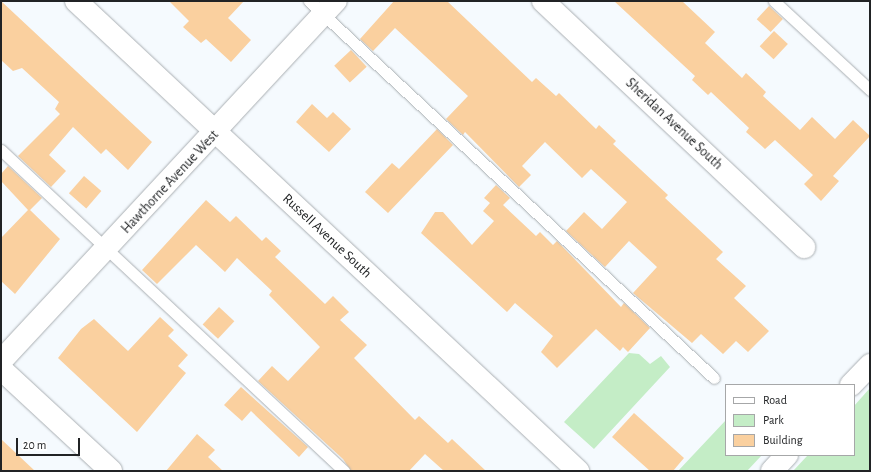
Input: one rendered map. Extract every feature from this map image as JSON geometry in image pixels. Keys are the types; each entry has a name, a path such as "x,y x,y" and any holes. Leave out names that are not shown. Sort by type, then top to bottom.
{"street":[{"name":"Russell Avenue South","path":"76,1 578,471"},
{"name":"Sheridan Avenue South","path":"543,1 804,247"},
{"name":"Hawthorne Avenue West","path":"1,361 107,250 216,132 323,6"},
{"path":"853,384 870,365"},
{"path":"1,368 111,471"},
{"path":"772,471 786,456"}],"lane":[{"path":"774,1 870,90"},
{"path":"323,6 714,378"},
{"path":"1,150 344,471"}],"green space":[{"path":"629,353 639,354 650,364 661,356 670,367 594,449 564,422"},
{"path":"870,388 870,471 793,471 807,456 855,456 855,405"},
{"path":"725,421 725,456 761,456 747,471 678,471"}],"building":[{"path":"1,1 152,142 128,170 106,149 101,154 73,127 49,155 66,171 51,187 18,156 60,114 55,109 59,102 22,68 13,71 1,60"},
{"path":"169,1 244,1 228,18 251,40 231,62 206,39 201,43 183,27 189,21"},
{"path":"394,1 447,1 532,82 536,78 556,96 559,93 596,129 599,125 616,141 613,144 668,195 665,198 723,252 716,259 746,286 734,298 769,331 748,352 736,341 723,354 701,334 692,343 633,293 657,267 629,241 605,267 566,231 584,212 602,229 627,202 591,169 582,178 545,142 522,166 531,175 519,187 465,132 463,135 446,119 468,96 395,28 373,51 360,39"},
{"path":"614,1 682,1 715,32 705,43 742,78 746,73 766,92 763,96 800,130 812,117 835,139 853,120 870,136 833,176 839,181 821,201 804,184 813,175 775,140 765,149 746,132 749,128 711,92 708,95 692,80 695,76"},
{"path":"769,6 783,19 771,32 757,19"},
{"path":"774,31 788,44 774,59 760,46"},
{"path":"351,50 367,67 350,83 334,66"},
{"path":"312,104 327,118 333,112 351,129 329,152 296,122"},
{"path":"437,129 453,145 388,213 365,192 392,163 399,169"},
{"path":"8,166 42,198 30,210 60,239 15,294 1,281 1,238 28,210 1,181 1,174"},
{"path":"84,176 101,191 86,208 69,193"},
{"path":"496,185 510,198 503,205 536,236 540,232 553,245 557,241 621,307 624,303 650,328 628,352 623,347 620,351 596,329 557,368 541,352 553,336 515,303 507,312 421,233 435,212 443,212 472,245 494,221 483,211 490,203 484,198"},
{"path":"206,200 230,222 236,216 262,241 266,237 281,251 275,257 325,304 333,296 349,312 340,320 367,345 354,358 415,420 419,416 448,443 452,439 486,471 444,471 425,454 409,471 351,471 343,459 258,381 272,366 288,381 320,347 269,295 272,291 237,258 225,272 196,245 157,284 142,270"},
{"path":"219,307 234,321 218,339 203,325"},
{"path":"160,317 174,330 168,336 188,355 178,366 186,373 137,432 58,358 81,329 94,319 128,351"},
{"path":"241,387 308,447 299,457 251,411 242,421 224,405"},
{"path":"634,413 684,458 673,471 650,471 612,437"},
{"path":"197,434 215,450 208,457 223,471 166,471"},
{"path":"1,439 35,471 1,471"}]}
